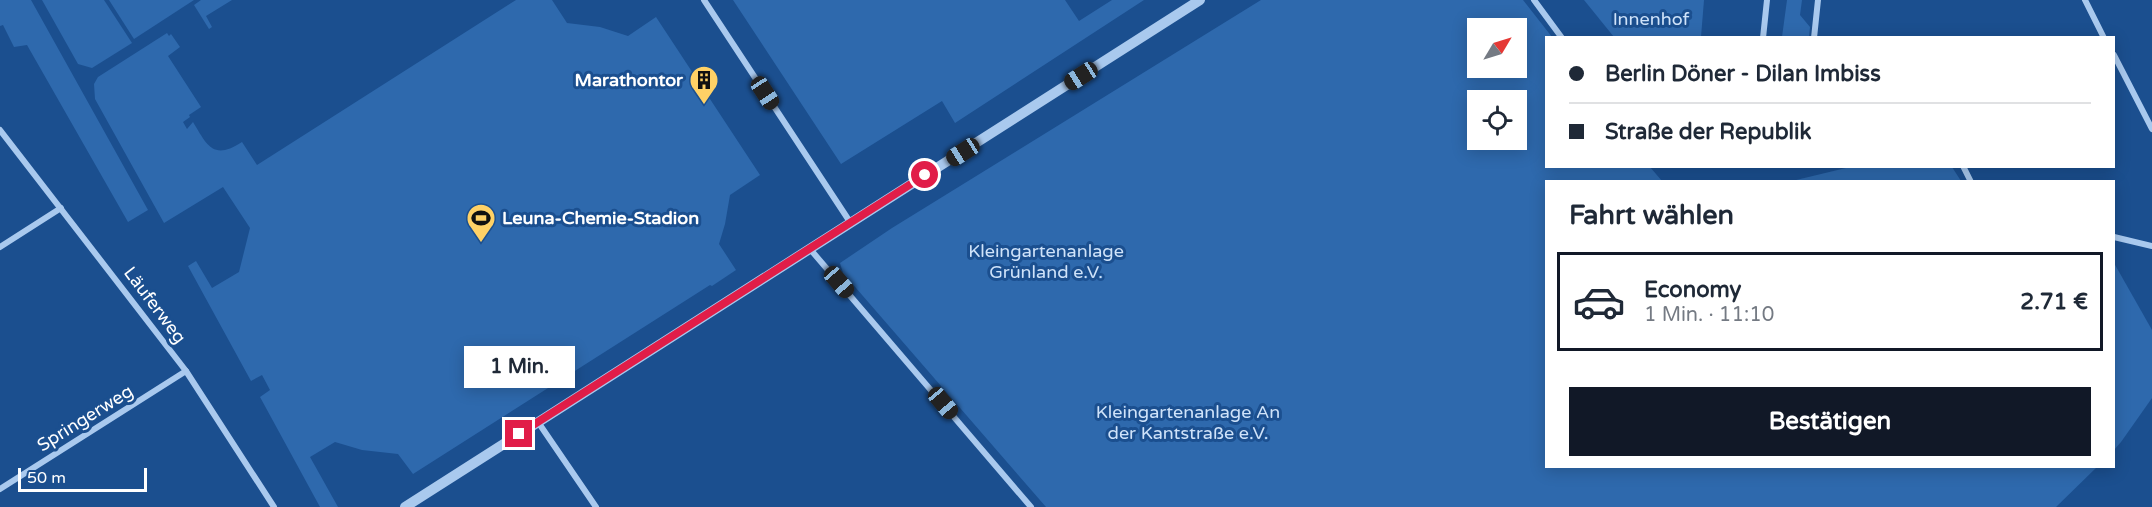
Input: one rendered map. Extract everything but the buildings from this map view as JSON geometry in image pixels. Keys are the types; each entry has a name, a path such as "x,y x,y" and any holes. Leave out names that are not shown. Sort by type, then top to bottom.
{"street":[{"path":"704,0 850,222"},
{"path":"405,507 1200,0"},
{"path":"1534,0 1561,36"},
{"path":"1763,36 1767,0"},
{"path":"1814,36 1818,0"},
{"path":"2085,0 2103,36"},
{"path":"2115,57 2152,129"},
{"name":"Läuferweg","path":"0,130 186,371 274,507"},
{"path":"0,247 62,208"},
{"path":"2115,237 2152,246"},
{"path":"810,249 1031,507"},
{"name":"Springerweg","path":"0,489 186,371"},
{"path":"538,422 596,507"}],"green space":[{"path":"0,0 31,0 148,210 128,222 27,45 14,47 3,25 0,26"},
{"path":"42,0 104,0 132,43 92,68 78,64"},
{"path":"109,0 194,0 134,39"},
{"path":"201,0 232,0 206,16 212,27 209,29 194,5"},
{"name":"Leuna-Chemie-Stadion","path":"516,0 552,0 567,23 600,27 628,36 656,17 760,175 730,195 719,244 736,270 413,474 398,454 362,450 335,442 310,457 338,507 320,507 260,397 270,390 262,375 251,381 188,266 196,261 212,288 239,272 250,228 223,187 164,223 95,99 94,84 98,77 167,33 169,36 171,34 180,47 168,56 201,107 183,122 187,129 193,122 202,138 217,150 232,148 242,142 257,165"},
{"path":"733,0 1065,0 1079,21 1112,0 1144,0 955,123 942,101 841,164"},
{"path":"1261,0 1523,0 1551,36 1545,36 1545,168 1651,168 1661,180 1545,180 1545,468 2096,468 2056,507 1046,507 843,273 840,263 892,228"},
{"name":"Innenhof","path":"1584,0 1704,0 1701,36 1613,36"},
{"path":"1787,0 1802,0 1800,15 1810,27 1809,36 1782,36"},
{"path":"1846,168 1953,168 1960,180 1796,180"},
{"path":"2115,265 2152,330 2152,398 2115,449"}],"place":[{"name":"Marathontor","path":"704,106"},
{"name":"Leuna-Chemie-Stadion","path":"481,244"}],"route":[{"path":"519,434 925,175"}],"park label":[{"name":"Kleingartenanlage Grünland e.V.","path":"1046,261"},
{"name":"Kleingartenanlage An der Kantstraße e.V.","path":"1188,422"}]}
